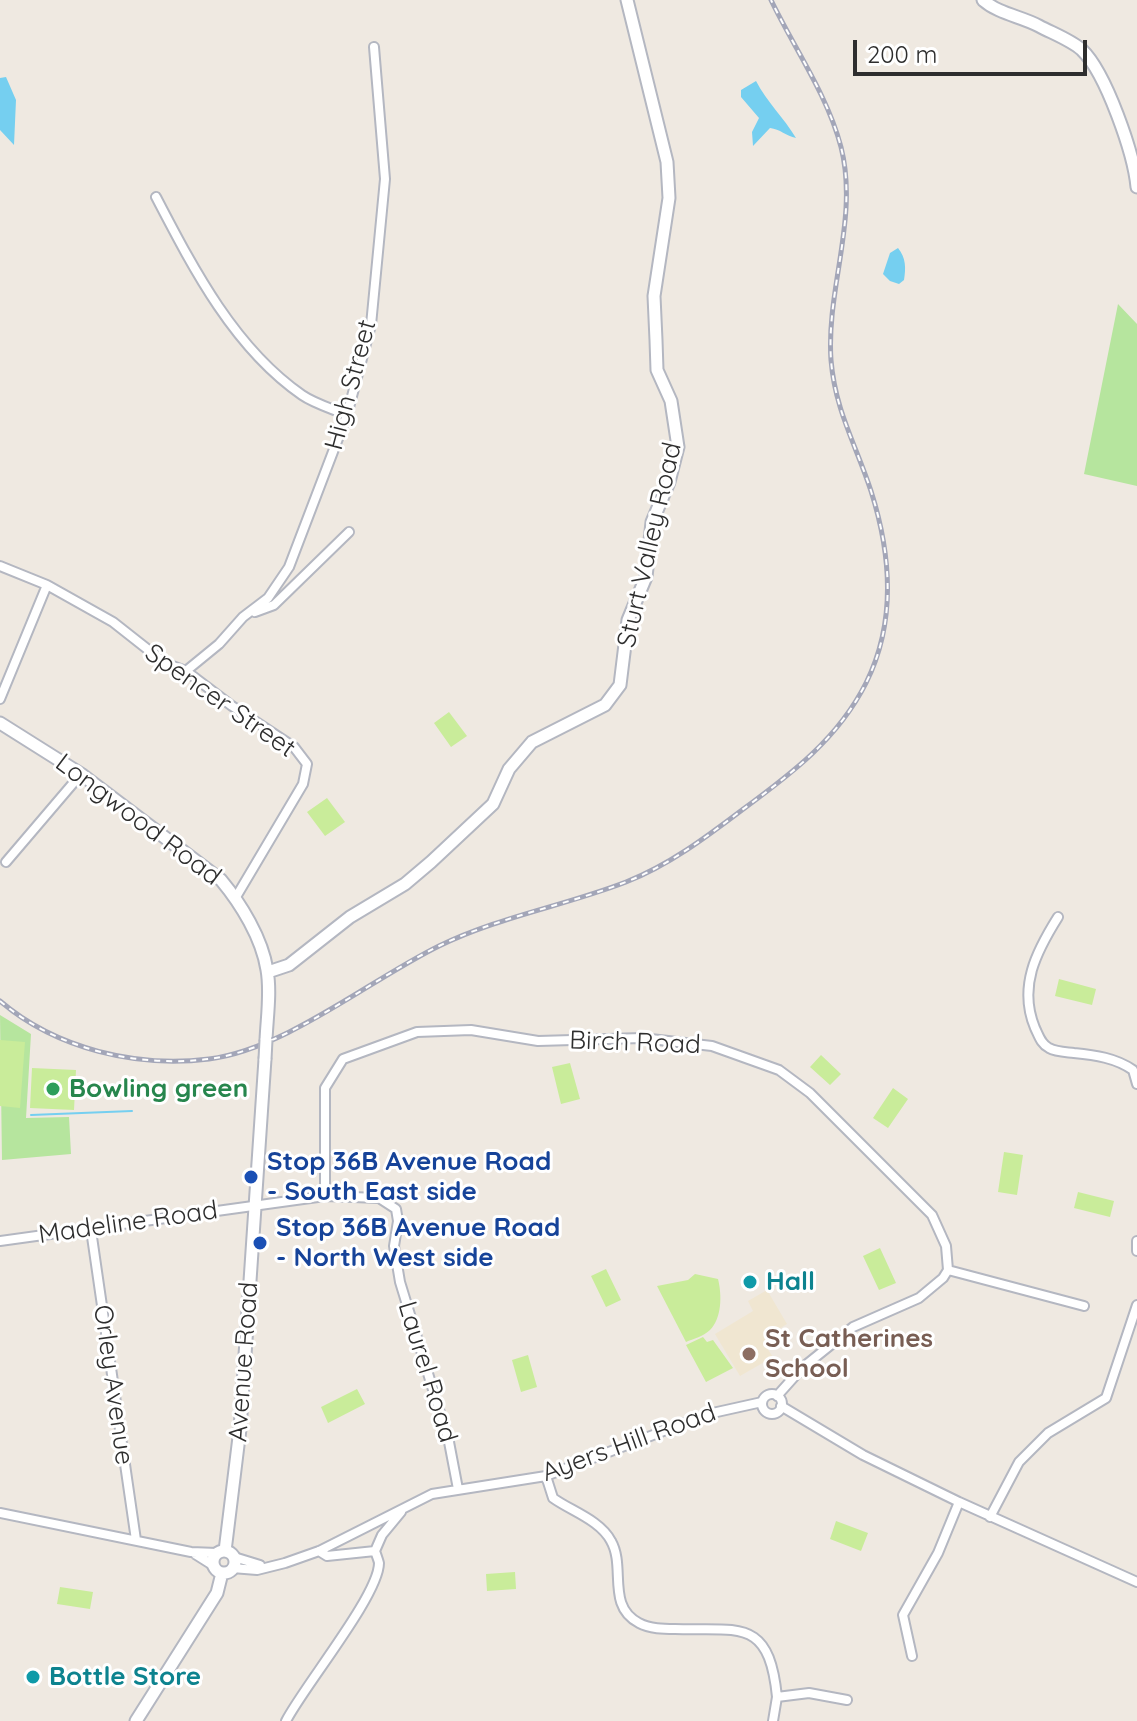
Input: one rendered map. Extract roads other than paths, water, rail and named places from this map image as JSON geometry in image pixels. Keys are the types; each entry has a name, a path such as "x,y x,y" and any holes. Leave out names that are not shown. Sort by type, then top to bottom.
{"street":[{"name":"Sturt Valley Road","path":"268,972 289,965 350,917 405,884 493,804 509,769 532,742 605,705 620,685 628,620 646,577 652,522 669,482 678,447 671,401 657,370 654,296 669,198 667,162 627,0"},
{"path":"983,0 993,9 1034,24 1081,49 1102,77 1123,134 1137,187"},
{"name":"High Street","path":"186,671 219,644 243,617 268,598 289,567 347,415 371,325 385,179 374,47"},
{"path":"156,197 224,315 270,369 304,397 347,415"},
{"path":"243,617 274,605 349,532"},
{"name":"Spencer Street","path":"0,566 47,585 113,622 165,663 186,671 294,747 307,764 303,784 236,897"},
{"path":"0,699 47,585"},
{"name":"Longwood Road","path":"0,723 81,774 203,865 236,897 255,935"},
{"path":"6,862 81,774"},
{"path":"1058,917 1032,965 1027,993 1032,1021 1041,1041 1051,1050 1123,1063 1133,1070 1137,1084"},
{"name":"Avenue Road","path":"136,1721 217,1593 224,1561 240,1429 266,1040 268,972 255,935"},
{"name":"Birch Road","path":"325,1196 325,1088 343,1059 376,1045 417,1032 471,1030 538,1041 642,1038 712,1046 779,1070 821,1103 932,1215 946,1246 948,1270"},
{"name":"Laurel Road","path":"255,1205 325,1196 379,1198 396,1209 398,1221 394,1246 400,1282 449,1442 458,1489"},
{"name":"Madeline Road","path":"0,1241 255,1205"},
{"name":"Orley Avenue","path":"91,1230 136,1540"},
{"path":"1137,1241 1137,1251"},
{"path":"777,1396 802,1368 853,1327 919,1298 948,1270 1084,1306"},
{"path":"990,1517 1019,1462 1048,1433 1106,1398 1137,1305"},
{"path":"777,1396 768,1395 762,1402 765,1411 778,1411 781,1406"},
{"path":"777,1396 781,1406 863,1455 990,1517 1137,1582"},
{"name":"Ayers Hill Road","path":"0,1513 224,1561 272,1566 319,1551 432,1494 546,1476 708,1414 762,1402"},
{"path":"546,1476 553,1498 599,1526 612,1542 624,1610 638,1623 658,1628 743,1631 757,1639 775,1675 777,1697 773,1721"},
{"path":"912,1656 903,1615 938,1553 959,1502"},
{"path":"286,1721 359,1610 375,1577 379,1563 375,1551 382,1535 404,1508"},
{"path":"319,1551 327,1556 375,1551"},
{"path":"777,1697 809,1693 847,1700"}],"water":[{"path":"6,77 16,100 14,145 0,130 0,78"},
{"path":"756,81 796,138 770,128 753,146 752,132 759,118 741,97 741,90"},
{"path":"898,248 905,267 904,280 899,284 883,274 890,253"}],"waterway":[{"path":"31,1115 132,1111"}],"railway":[{"path":"0,1001 46,1032 98,1051 126,1057 182,1061 238,1053 297,1028 412,960 461,936 603,890 657,868 700,841 778,783 812,754 842,721 866,683 883,636 888,587 886,563 878,515 841,411 831,360 833,307 846,200 846,174 841,147 819,90 771,0"}],"place":[{"name":"Bowling green","path":"53,1089"},
{"name":"Stop 36B Avenue Road - South East side","path":"251,1177"},
{"name":"Stop 36B Avenue Road - North West side","path":"260,1243"},
{"name":"Hall","path":"750,1282"},
{"name":"St Catherines School","path":"749,1354"},
{"name":"Bottle Store","path":"33,1677"}]}
